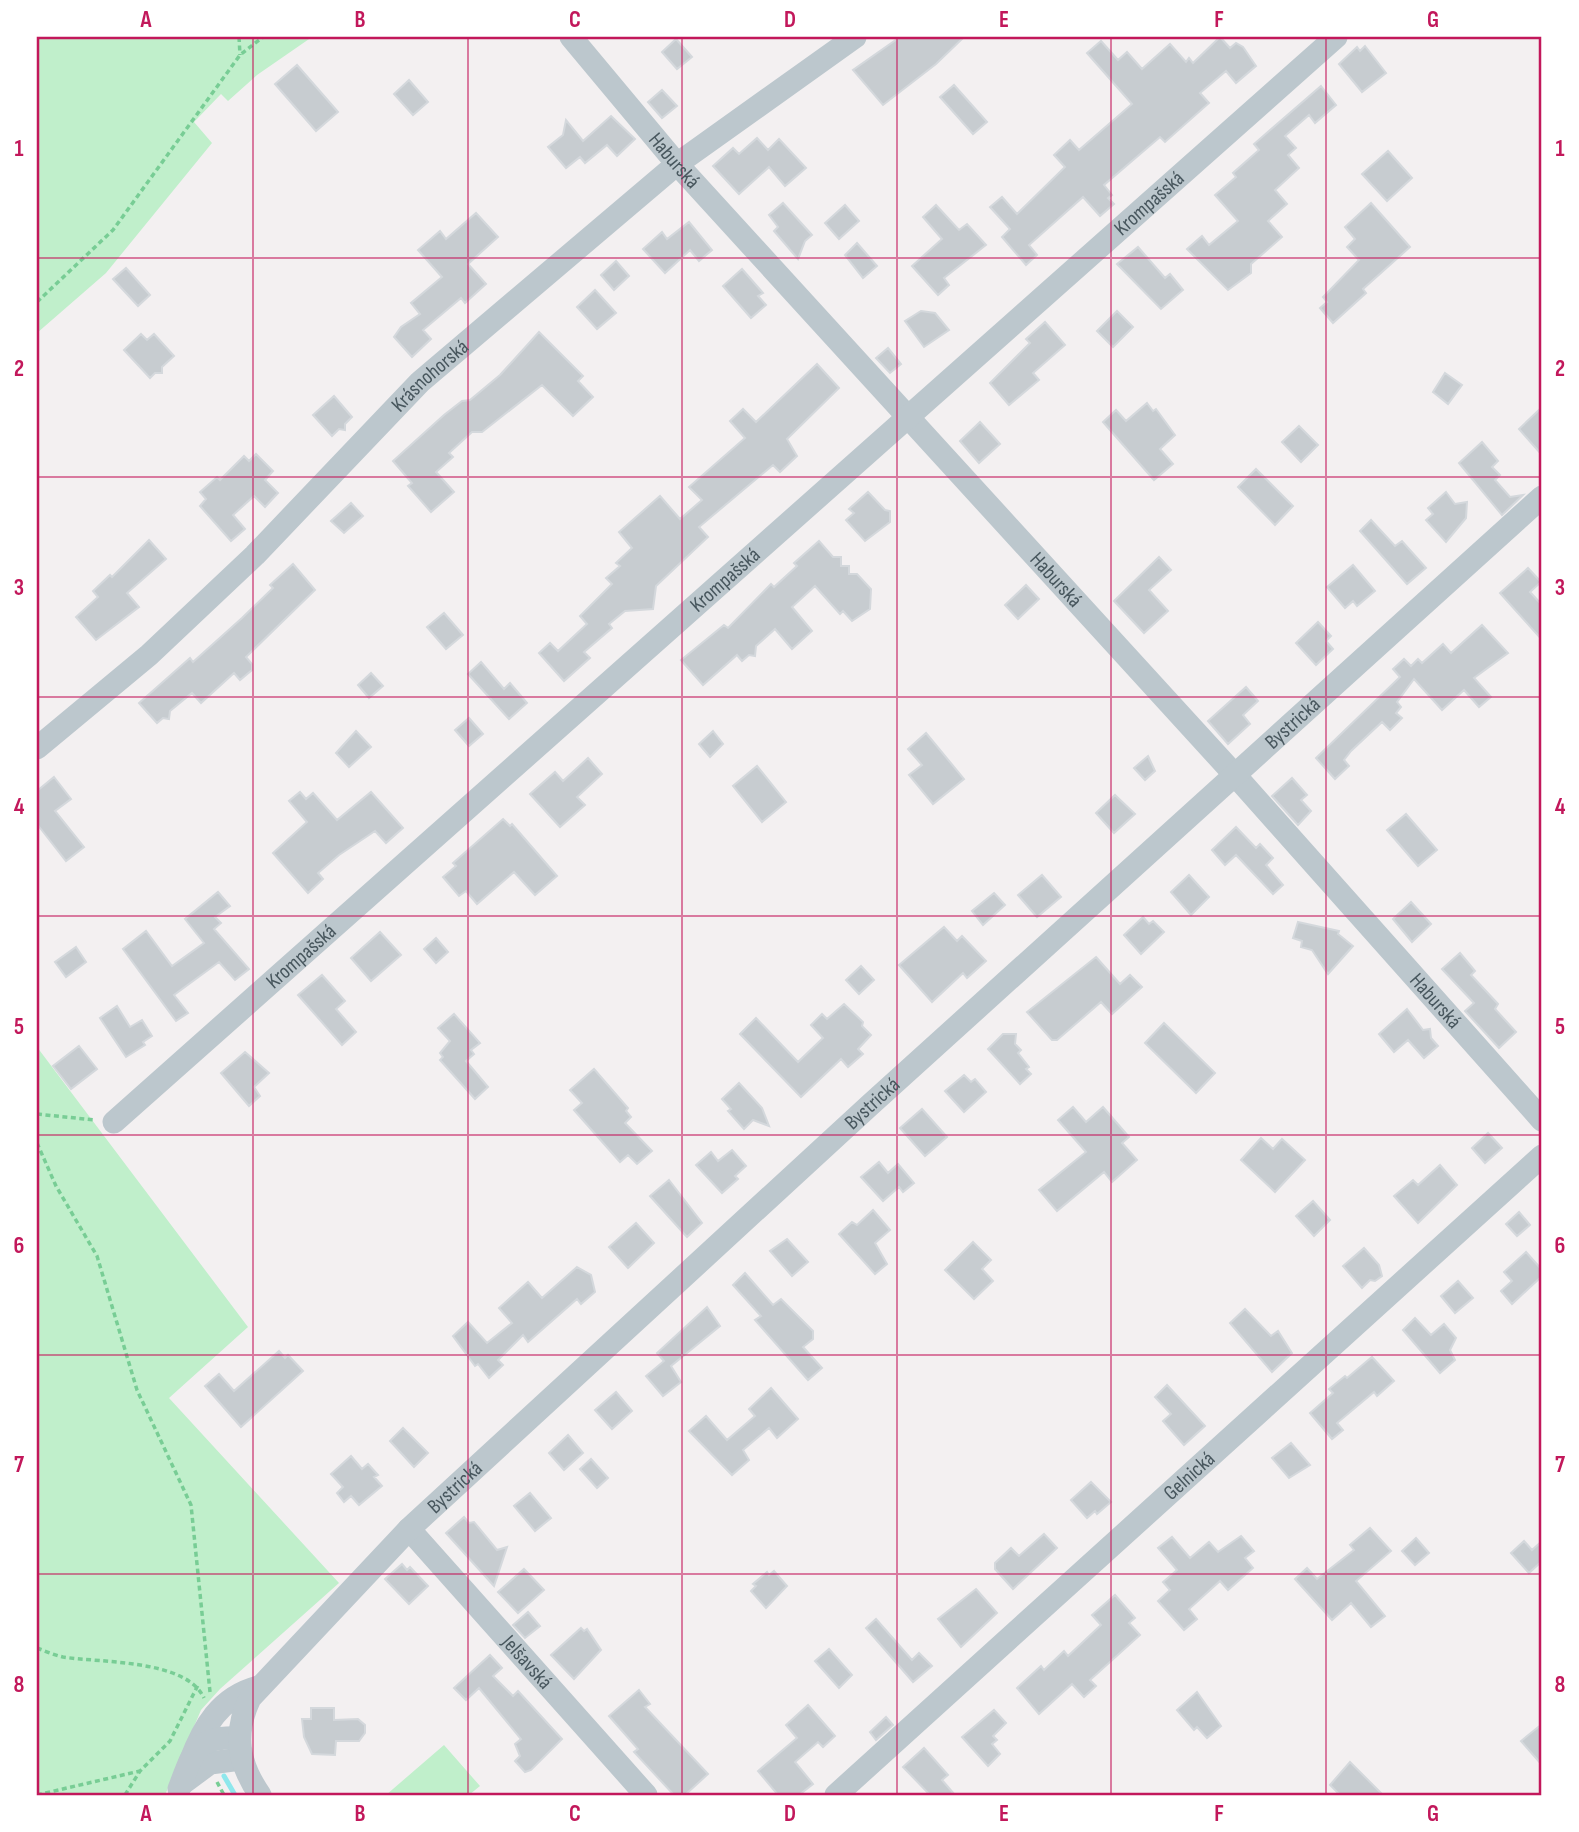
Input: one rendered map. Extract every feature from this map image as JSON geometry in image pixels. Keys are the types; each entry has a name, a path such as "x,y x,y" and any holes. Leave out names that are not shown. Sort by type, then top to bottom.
{"street":[{"name":"Haburská","path":"571,37 677,164 1234,774 1542,1120"},
{"name":"Krásnohorská","path":"37,748 149,655 255,555 420,382 677,164 855,37"},
{"name":"Krompašská","path":"114,1122 1336,37"},
{"name":"Bystrická","path":"240,1748 243,1713 258,1687 409,1529 1542,496"},
{"name":"Gelnická","path":"836,1795 1542,1156"},
{"name":"Jelšavská","path":"409,1529 646,1795"},
{"path":"178,1792 203,1728 213,1715 237,1694 258,1687"},
{"path":"190,1762 196,1750 208,1740 240,1748"},
{"path":"178,1792 192,1774 240,1748"},
{"path":"240,1748 260,1795"}],"path":[{"path":"239,37 240,55"},
{"path":"37,302 113,230 240,55 263,37"},
{"path":"37,1114 114,1122"},
{"path":"37,1143 56,1186 97,1256 137,1390 191,1505 202,1632 213,1715"},
{"path":"37,1648 62,1657 109,1660 183,1676 198,1685 213,1715"},
{"path":"125,1795 140,1771 170,1741 198,1685"},
{"path":"37,1795 140,1771"}],"green space":[{"path":"37,37 312,37 257,75 228,101 221,94 194,122 212,143 106,273 37,333"},
{"path":"37,1047 248,1327 169,1398 339,1583 220,1689 201,1710 165,1795 37,1795"},
{"path":"444,1745 480,1786 469,1795 386,1795"}],"building":[{"path":"900,37 964,37 936,64 883,105 853,70"},
{"path":"1220,37 1230,48 1236,43 1243,47 1256,66 1236,83 1226,71 1200,93 1209,103 1165,142 1160,137 1104,185 1112,195 1108,198 1114,204 1100,216 1083,197 1029,245 1037,255 1026,265 1002,237 1010,229 990,207 1002,197 1017,214 1065,167 1054,155 1070,140 1079,150 1132,104 1087,53 1101,41 1118,60 1127,52 1142,69 1170,44 1186,62 1189,58 1193,63"},
{"path":"676,39 692,57 677,69 662,52"},
{"path":"1365,46 1386,73 1362,92 1339,64 1357,47 1360,51"},
{"path":"297,65 338,112 316,131 275,84"},
{"path":"409,80 428,102 413,115 394,94"},
{"path":"954,85 987,122 973,134 940,97"},
{"path":"1321,86 1336,105 1315,123 1309,115 1285,136 1296,148 1288,155 1299,168 1275,190 1287,204 1268,221 1282,237 1251,264 1251,273 1228,290 1187,249 1202,236 1209,245 1238,221 1215,195 1236,177 1233,173 1259,150 1254,144"},
{"path":"662,90 677,106 662,118 648,102"},
{"path":"611,116 635,139 617,156 607,145 585,163 580,157 566,168 548,147 563,135 566,120 583,141"},
{"path":"757,138 768,150 779,139 806,168 785,186 769,167 739,194 713,166 733,148 739,154"},
{"path":"1388,151 1412,178 1387,201 1362,174"},
{"path":"783,203 812,235 805,241 798,259 774,231 778,227 769,215"},
{"path":"1371,203 1410,247 1363,289 1366,293 1333,323 1320,308 1327,302 1323,297 1359,260 1347,247 1355,239 1345,227"},
{"path":"845,205 859,221 839,239 825,223"},
{"path":"936,205 959,230 967,224 986,245 944,278 949,285 938,295 912,266 942,239 923,217"},
{"path":"476,213 498,237 468,264 486,284 465,303 461,298 423,330 431,339 412,357 394,337 401,327 420,314 411,303 442,277 418,250 440,231 446,239"},
{"path":"689,222 712,250 699,261 690,250 665,273 643,249 662,232 667,239"},
{"path":"857,243 877,266 863,278 845,255"},
{"path":"1138,247 1165,278 1170,274 1183,290 1161,309 1117,264"},
{"path":"616,261 629,276 614,290 601,275"},
{"path":"126,268 150,295 138,306 113,279"},
{"path":"742,269 763,293 758,296 766,305 751,318 723,286"},
{"path":"595,290 616,313 597,329 577,307"},
{"path":"921,311 935,313 949,330 924,347 905,321"},
{"path":"1117,311 1133,327 1113,347 1097,331"},
{"path":"1045,322 1065,345 1033,373 1039,380 1009,405 990,383 1030,343 1026,339"},
{"path":"539,332 583,376 578,381 593,397 573,416 542,385 482,432 472,432 449,453 453,457 436,472 454,492 431,512 408,486 412,483 393,461 444,415 462,401 470,400 500,375"},
{"path":"141,334 147,340 154,334 174,356 162,367 162,373 155,373 150,378 124,350"},
{"path":"888,348 901,364 890,373 876,358"},
{"path":"817,364 839,388 787,439 797,456 780,472 773,465 699,527 708,537 656,586 653,609 625,611 609,624 612,628 584,652 590,658 564,681 539,653 550,643 558,651 587,624 580,616 612,584 606,578 620,566 616,563 632,548 619,532 660,496 680,519 702,500 689,487 745,438 730,421 743,409 756,422"},
{"path":"1445,373 1462,385 1448,404 1433,392"},
{"path":"334,396 352,417 345,424 345,430 339,429 332,436 313,415"},
{"path":"1147,403 1153,411 1156,409 1175,435 1160,449 1173,464 1154,480 1103,422 1116,410 1126,421"},
{"path":"1542,407 1542,455 1519,429"},
{"path":"980,422 1000,444 979,463 960,441"},
{"path":"1299,426 1318,445 1301,462 1282,442"},
{"path":"1482,442 1498,461 1492,467 1500,475 1495,480 1510,497 1523,495 1502,515 1459,463"},
{"path":"256,454 273,471 265,480 278,493 265,507 254,496 233,515 245,529 231,541 200,506 206,499 200,492 217,477 220,480 244,456 249,461"},
{"path":"1256,469 1293,506 1275,525 1238,487"},
{"path":"868,492 885,510 890,511 890,522 865,541 846,520 854,513 849,509"},
{"path":"1446,492 1455,504 1467,502 1466,518 1446,542 1426,520 1433,514 1428,508"},
{"path":"351,503 363,516 344,533 331,521"},
{"path":"1371,520 1395,546 1402,541 1426,568 1407,584 1360,531"},
{"path":"149,540 166,559 127,593 139,607 96,640 76,617 98,597 93,591 110,575 112,577"},
{"path":"819,541 833,557 841,557 841,566 849,566 849,574 857,574 871,589 870,609 852,621 843,611 840,614 815,586 792,607 812,631 792,649 775,629 756,646 755,656 749,655 742,661 737,655 703,685 681,660 724,625 728,628 771,584 774,587 797,566 794,563"},
{"path":"1159,557 1171,570 1149,590 1168,611 1144,633 1114,601"},
{"path":"293,564 315,590 246,657 252,664 252,670 240,680 234,673 201,703 192,693 170,711 169,719 163,718 157,723 139,703 190,658 193,662 242,618 273,588 270,585"},
{"path":"1353,565 1375,591 1357,606 1353,601 1345,608 1327,587"},
{"path":"1528,568 1541,582 1530,592 1542,605 1542,640 1500,593"},
{"path":"1026,585 1039,599 1018,619 1005,605"},
{"path":"444,613 463,635 446,649 427,627"},
{"path":"1318,622 1331,636 1326,641 1333,649 1316,665 1296,643"},
{"path":"1482,625 1508,653 1474,678 1491,697 1479,707 1464,690 1442,710 1414,679 1397,702 1401,707 1396,713 1402,718 1390,730 1382,722 1351,751 1344,760 1349,766 1335,779 1316,758 1400,677 1393,669 1404,659 1411,666 1418,659 1422,663 1443,644 1451,653"},
{"path":"481,662 504,689 510,683 527,703 509,719 468,674"},
{"path":"371,673 383,686 369,698 358,685"},
{"path":"1246,687 1258,701 1243,715 1250,724 1228,744 1208,721"},
{"path":"469,718 483,734 469,746 455,730"},
{"path":"356,731 371,747 349,767 336,753"},
{"path":"713,731 723,744 710,757 699,744"},
{"path":"926,733 964,779 933,804 909,775 922,765 908,749"},
{"path":"1148,756 1155,771 1145,780 1134,768"},
{"path":"588,758 602,774 577,797 585,805 560,827 530,794 555,772 563,781"},
{"path":"757,766 786,802 762,822 733,786"},
{"path":"54,777 71,799 55,811 84,847 66,861 37,824 37,791"},
{"path":"1292,778 1307,795 1301,800 1311,811 1298,825 1272,796"},
{"path":"300,792 306,799 313,793 337,820 371,792 403,828 386,843 375,831 339,855 318,873 323,879 308,893 273,853 307,822 289,801"},
{"path":"1115,795 1135,814 1114,833 1096,813"},
{"path":"1406,814 1437,850 1418,866 1387,830"},
{"path":"503,819 510,826 512,824 557,876 535,895 514,872 477,904 466,891 459,896 443,877 456,866 453,863"},
{"path":"1236,827 1256,848 1260,844 1273,858 1266,865 1283,885 1273,894 1236,855 1225,865 1212,850"},
{"path":"1042,875 1061,897 1037,917 1018,895"},
{"path":"1189,875 1209,897 1191,915 1171,892"},
{"path":"218,892 230,906 215,917 221,923 214,929 249,969 235,980 219,962 174,995 188,1013 176,1021 123,949 146,931 172,966 204,943 185,919"},
{"path":"994,893 1005,905 983,925 972,911"},
{"path":"1411,902 1431,924 1412,942 1393,919"},
{"path":"1143,917 1149,924 1153,921 1164,932 1141,954 1124,935"},
{"path":"1298,922 1339,931 1338,934 1353,946 1328,974 1312,950 1301,947 1302,941 1293,938"},
{"path":"944,927 957,941 962,936 986,961 967,978 963,973 932,1002 899,965"},
{"path":"380,932 401,955 371,981 351,958"},
{"path":"436,938 448,952 436,963 424,949"},
{"path":"76,947 86,962 66,977 55,962"},
{"path":"1460,953 1475,971 1471,975 1498,1004 1495,1009 1516,1032 1499,1048 1465,1011 1474,1003 1442,969"},
{"path":"1096,957 1120,984 1130,975 1142,987 1112,1014 1101,1002 1057,1040 1052,1040 1027,1012"},
{"path":"861,966 874,980 859,994 846,980"},
{"path":"322,975 345,1001 336,1009 356,1032 342,1045 298,995"},
{"path":"844,1004 863,1022 862,1026 871,1035 858,1049 863,1054 848,1067 841,1059 801,1097 740,1034 756,1018 798,1062 823,1038 811,1025 822,1014 827,1019"},
{"path":"117,1006 130,1027 142,1020 152,1036 143,1042 145,1045 126,1057 100,1018"},
{"path":"1407,1009 1423,1030 1430,1029 1431,1038 1438,1046 1424,1058 1408,1040 1394,1052 1379,1034"},
{"path":"454,1014 480,1043 471,1050 474,1054 466,1061 488,1087 475,1099 440,1060 443,1057 440,1053 450,1041 438,1028"},
{"path":"1164,1023 1215,1073 1196,1093 1145,1043"},
{"path":"1003,1034 1016,1034 1015,1044 1021,1050 1018,1053 1029,1067 1026,1069 1031,1074 1020,1084 988,1049"},
{"path":"79,1046 97,1069 71,1089 53,1066"},
{"path":"245,1052 269,1073 254,1087 260,1096 249,1106 221,1073"},
{"path":"594,1069 628,1108 626,1111 631,1117 625,1123 652,1151 637,1164 628,1155 620,1162 574,1110 582,1103 570,1090"},
{"path":"964,1075 971,1082 975,1079 986,1092 964,1112 945,1091"},
{"path":"739,1083 762,1108 769,1126 753,1120 744,1129 728,1111 731,1109 722,1099"},
{"path":"1073,1107 1086,1122 1103,1107 1129,1137 1122,1143 1137,1160 1112,1182 1104,1172 1057,1211 1039,1190 1086,1152 1058,1120"},
{"path":"922,1109 947,1137 925,1156 900,1128"},
{"path":"1488,1133 1502,1148 1485,1163 1472,1148"},
{"path":"1261,1138 1273,1149 1282,1139 1305,1160 1275,1192 1241,1160"},
{"path":"732,1150 746,1166 735,1176 738,1179 722,1193 696,1165 711,1152 718,1161"},
{"path":"879,1162 888,1173 898,1164 914,1183 903,1192 899,1187 883,1201 861,1177"},
{"path":"1440,1165 1457,1185 1418,1223 1394,1196 1413,1180 1418,1185"},
{"path":"669,1180 702,1223 687,1237 650,1196"},
{"path":"1313,1201 1330,1220 1314,1236 1296,1216"},
{"path":"873,1210 890,1230 875,1243 887,1264 875,1274 839,1234 852,1222 857,1225"},
{"path":"1519,1212 1530,1225 1517,1236 1506,1224"},
{"path":"636,1223 654,1243 628,1268 609,1247"},
{"path":"787,1239 808,1262 792,1276 770,1251"},
{"path":"973,1242 991,1260 982,1269 993,1281 974,1299 945,1270"},
{"path":"1364,1248 1379,1265 1382,1276 1375,1281 1370,1280 1362,1288 1343,1266"},
{"path":"1526,1252 1542,1270 1542,1276 1512,1304 1501,1291 1512,1281 1504,1272"},
{"path":"577,1267 591,1275 595,1292 581,1304 577,1299 528,1342 523,1335 498,1360 503,1365 489,1378 478,1364 475,1366 453,1336 468,1322 487,1343 512,1323 499,1308 528,1282 542,1298"},
{"path":"745,1273 773,1305 781,1299 813,1331 813,1339 803,1347 822,1368 808,1380 755,1320 761,1316 733,1285"},
{"path":"1458,1281 1473,1298 1455,1313 1441,1296"},
{"path":"707,1307 720,1326 671,1366 681,1382 663,1396 646,1376 664,1361 657,1353"},
{"path":"1245,1309 1271,1336 1278,1331 1292,1353 1272,1372 1230,1323"},
{"path":"1415,1318 1431,1335 1444,1324 1456,1338 1450,1350 1455,1360 1440,1373 1403,1330"},
{"path":"279,1351 285,1358 288,1355 303,1371 241,1427 205,1386 219,1374 234,1391"},
{"path":"1372,1357 1394,1381 1377,1396 1374,1392 1337,1423 1343,1430 1332,1439 1310,1413 1333,1393 1329,1389"},
{"path":"1167,1385 1205,1426 1184,1445 1163,1421 1171,1414 1155,1397"},
{"path":"771,1388 798,1419 777,1438 769,1428 743,1450 749,1460 732,1475 689,1431 706,1416 727,1440 755,1416 749,1409"},
{"path":"616,1392 632,1411 612,1429 595,1410"},
{"path":"403,1428 428,1453 414,1467 390,1441"},
{"path":"568,1435 583,1453 564,1470 549,1453"},
{"path":"1291,1443 1310,1465 1289,1478 1272,1458"},
{"path":"351,1456 362,1469 368,1464 378,1475 374,1477 382,1486 359,1505 351,1496 344,1502 337,1493 343,1487 331,1474"},
{"path":"591,1459 608,1478 597,1488 580,1469"},
{"path":"1091,1482 1111,1502 1097,1514 1095,1511 1087,1518 1071,1500"},
{"path":"530,1493 551,1518 535,1531 514,1506"},
{"path":"464,1517 469,1523 474,1522 497,1550 507,1547 494,1586 446,1533"},
{"path":"1370,1528 1391,1551 1356,1581 1385,1616 1371,1627 1351,1603 1332,1620 1295,1579 1307,1568 1317,1579 1354,1550 1350,1545"},
{"path":"1044,1534 1057,1548 1013,1589 995,1569 995,1563 1011,1548 1019,1556"},
{"path":"1241,1536 1254,1551 1245,1558 1253,1568 1228,1590 1220,1581 1189,1609 1197,1619 1184,1630 1158,1601 1170,1590 1163,1582 1177,1570 1158,1548 1172,1537 1190,1558 1209,1542 1218,1552"},
{"path":"1416,1538 1429,1553 1415,1565 1402,1551"},
{"path":"1524,1541 1532,1550 1542,1541 1542,1561 1529,1573 1511,1553"},
{"path":"402,1564 407,1570 410,1567 428,1586 409,1604 385,1579"},
{"path":"524,1569 544,1590 518,1613 498,1592"},
{"path":"774,1571 787,1586 766,1608 751,1591 756,1586 753,1584 767,1572 769,1575"},
{"path":"976,1589 997,1613 961,1647 938,1619"},
{"path":"1115,1595 1135,1618 1129,1623 1140,1635 1090,1680 1096,1686 1084,1697 1072,1684 1039,1714 1017,1688 1041,1666 1044,1670 1064,1651 1068,1656 1101,1625 1092,1615"},
{"path":"528,1612 540,1626 525,1638 513,1625"},
{"path":"876,1619 912,1660 919,1653 932,1666 913,1682 866,1628"},
{"path":"581,1628 584,1631 587,1629 601,1650 574,1679 551,1655"},
{"path":"829,1649 852,1675 839,1688 815,1661"},
{"path":"490,1655 502,1668 493,1676 513,1696 518,1691 562,1739 531,1770 525,1772 515,1761 520,1756 515,1744 521,1739 479,1688 466,1700 454,1688"},
{"path":"639,1690 650,1704 645,1707 708,1774 685,1795 674,1795 634,1752 638,1749 609,1716"},
{"path":"1197,1692 1221,1726 1207,1738 1197,1727 1194,1730 1177,1710"},
{"path":"808,1705 835,1736 823,1747 818,1742 795,1762 813,1784 799,1795 778,1795 758,1771 797,1738 786,1725"},
{"path":"311,1708 334,1708 334,1720 358,1719 365,1725 365,1733 359,1741 336,1741 335,1755 312,1754 304,1737 302,1719 311,1719"},
{"path":"994,1710 1006,1723 993,1736 997,1740 992,1744 1000,1754 988,1766 962,1737"},
{"path":"886,1717 893,1725 876,1740 870,1732"},
{"path":"1542,1724 1542,1765 1521,1741"},
{"path":"924,1748 948,1775 942,1780 955,1795 930,1795 903,1767"},
{"path":"1350,1762 1383,1795 1340,1795 1330,1785"}],"waterway":[{"path":"224,1776 235,1795"}]}
